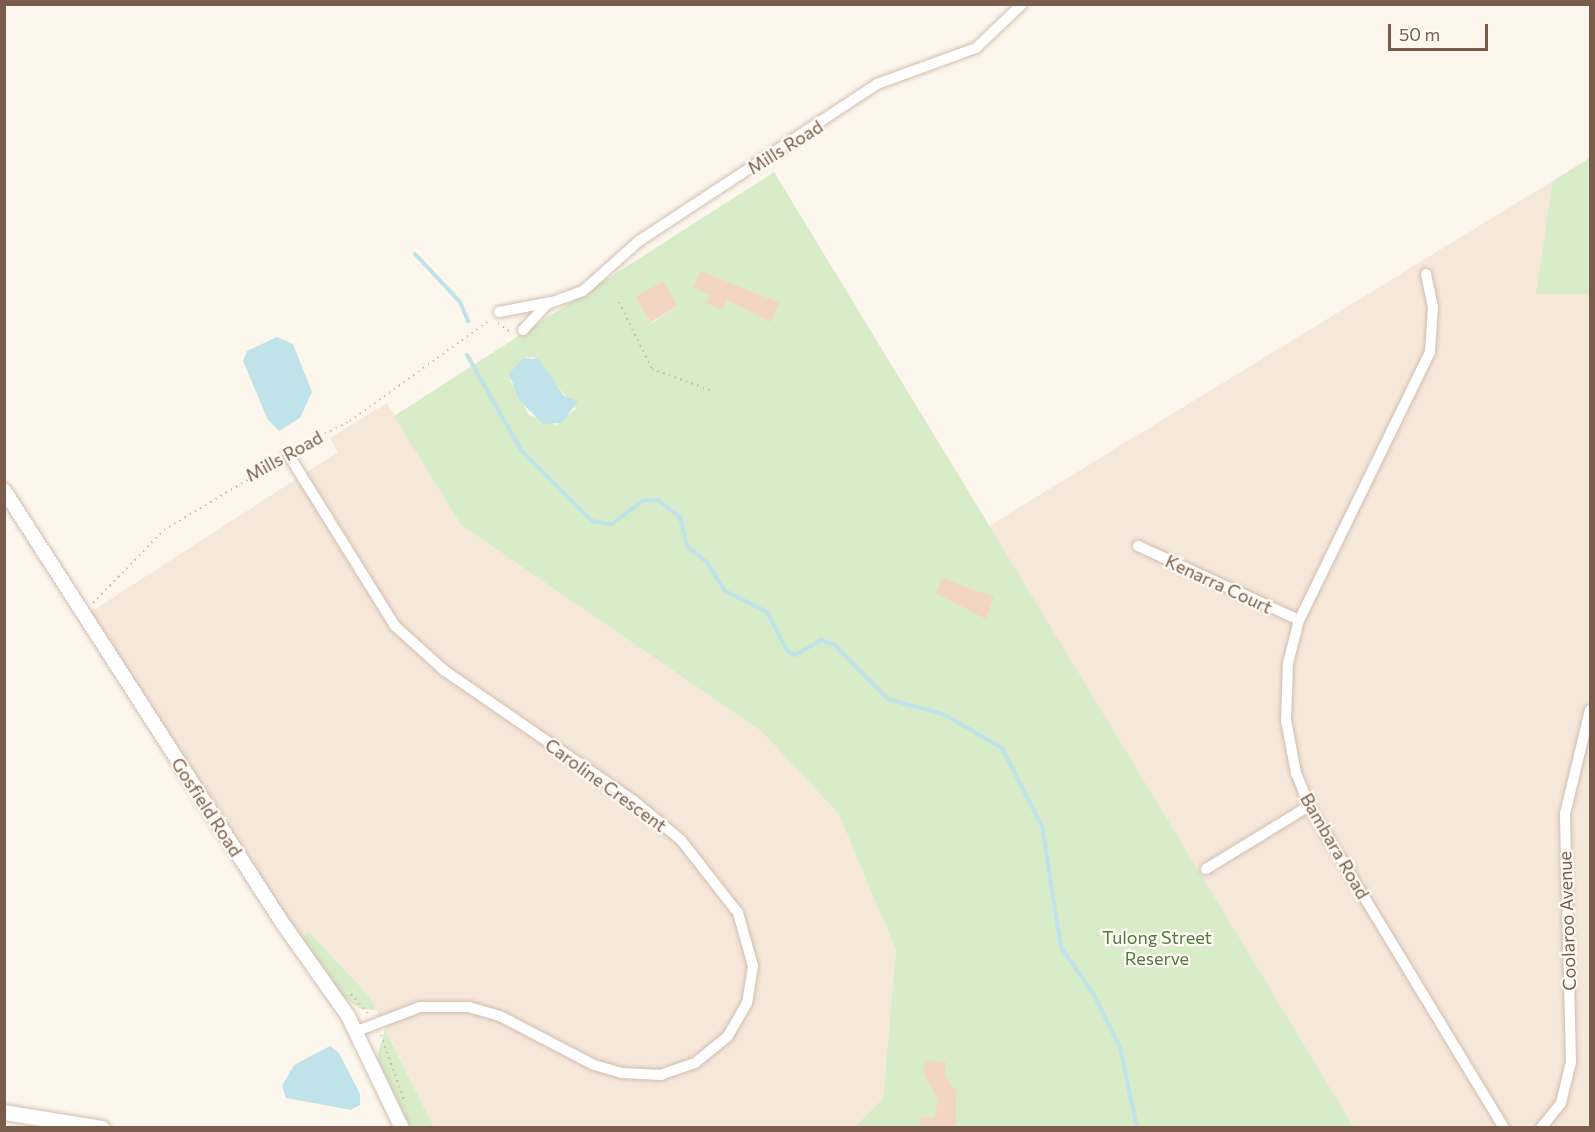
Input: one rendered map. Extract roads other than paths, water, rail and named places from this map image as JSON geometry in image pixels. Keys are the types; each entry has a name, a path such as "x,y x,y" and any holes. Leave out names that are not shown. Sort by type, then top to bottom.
{"main road":[{"path":"4,1112 102,1128"}],"street":[{"name":"Mills Road","path":"499,312 552,301 583,291 639,242 886,78 976,48 1022,4"},
{"name":"Bambara Road","path":"1426,274 1434,323 1425,366 1299,621 1288,663 1286,720 1296,773 1310,806 1504,1128"},
{"name":"Mills Road","path":"523,330 552,301"},
{"name":"Caroline Crescent","path":"288,454 395,626 445,671 674,834 728,897 743,925 753,966 747,1003 727,1037 695,1063 661,1075 622,1073 594,1065 500,1016 470,1007 420,1007 357,1031"},
{"name":"Gosfield Road","path":"4,490 81,612 357,1031 402,1128"},
{"name":"Kenarra Court","path":"1138,546 1299,621"},
{"name":"Coolaroo Avenue","path":"1541,1128 1561,1103 1571,1062 1565,814 1590,710"},
{"path":"1206,869 1310,806"}],"water":[{"path":"277,337 293,344 312,392 300,418 279,431 268,420 243,361 247,351"},
{"path":"523,358 539,359 564,396 578,401 562,423 543,424 519,400 509,374"},
{"path":"330,1046 339,1053 360,1094 360,1105 351,1110 286,1098 282,1086 294,1065"}],"waterway":[{"path":"415,254 460,302 468,321"},
{"path":"467,355 521,450 592,521 612,524 642,501 658,500 680,517 687,546 707,562 725,591 767,612 788,652 795,655 821,640 835,645 888,699 943,714 1002,748 1042,826 1061,947 1094,995 1120,1047 1137,1128"}],"park label":[{"name":"Tulong Street Reserve","path":"1157,948"}]}
